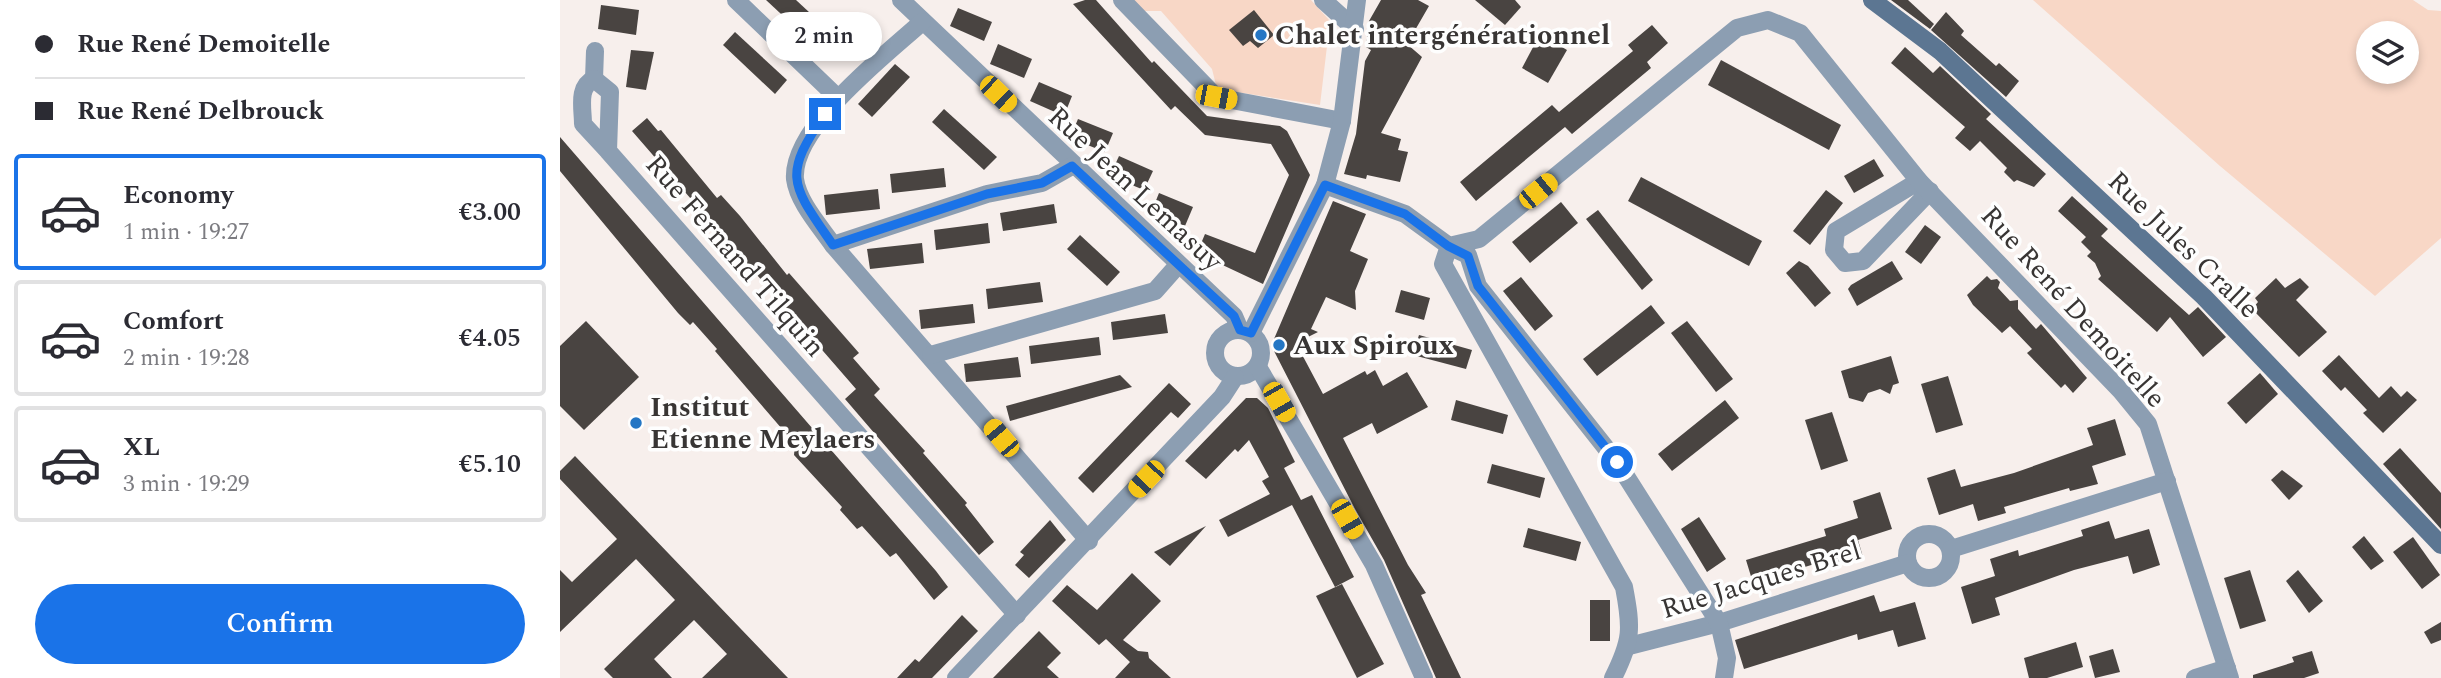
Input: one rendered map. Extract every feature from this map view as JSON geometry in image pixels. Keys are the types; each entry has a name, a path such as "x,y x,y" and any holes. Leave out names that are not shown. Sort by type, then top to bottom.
{"street":[{"path":"736,0 837,97"},
{"name":"Rue Jean Lemasuy","path":"901,0 1072,166 1234,316 1245,331"},
{"path":"1122,0 1216,97 1342,121"},
{"path":"1323,0 1355,29"},
{"path":"1245,331 1325,185 1342,121 1357,0"},
{"name":"Rue Jules Cralle","path":"1872,0 1940,51 2194,288 2441,545"},
{"name":"Rue René Demoitelle","path":"1448,246 1479,239 1737,28 1768,20 1800,33 1924,186 2121,391 2148,424 2228,673 2195,678"},
{"path":"922,22 837,97 802,148 795,179 806,204 833,245 931,355 1089,541"},
{"path":"594,79 595,51"},
{"name":"Rue Fernand Tilquin","path":"608,151 610,92 594,79 587,82 582,91 583,124 1017,615"},
{"path":"833,245 987,194 1042,183 1072,166"},
{"path":"1325,185 1405,214 1448,246 1468,256 1478,286 1617,462 1719,623 1727,658 1724,678"},
{"path":"1924,186 1863,261 1845,263 1833,250 1836,232 1924,186"},
{"path":"1448,246 1443,264 1624,587 1629,617 1629,646 1613,678"},
{"path":"931,355 1155,291 1178,265"},
{"path":"1245,331 1259,342 1262,355 1258,367 1248,375 1236,377 1220,368 1214,351 1223,335 1245,331"},
{"path":"1258,367 1374,565 1418,676"},
{"path":"956,678 1089,541 1222,397 1236,377"},
{"path":"1951,549 2167,481"},
{"path":"1923,534 1940,535 1951,549 1950,567 1934,578 1919,576 1908,564 1909,546 1923,534"},
{"name":"Rue Jacques Brel","path":"1629,646 1719,623 1908,564"}],"shaded area":[{"path":"1131,0 1311,0 1330,21 1320,105 1217,89 1212,69 1161,11 1141,11"},
{"path":"2033,0 2413,0 2428,10 2441,11 2441,238 2375,296 2220,166"}],"building":[{"path":"766,0 796,0 837,38 823,53"},
{"path":"1096,0 1152,63 1154,61 1207,116 1280,126 1287,131 1310,175 1263,284 1197,253 1205,234 1255,253 1289,175 1271,144 1205,135 1175,106 1171,110 1073,4"},
{"path":"1381,0 1418,0 1429,6 1407,44 1422,57 1381,133 1401,139 1398,150 1408,152 1400,182 1367,175 1366,179 1344,174 1356,134 1365,61 1371,50 1366,47 1369,21"},
{"path":"1475,0 1515,0 1521,7 1505,25"},
{"path":"1891,0 1908,0 1934,24 1930,29"},
{"path":"601,5 639,10 636,35 598,29"},
{"path":"958,8 992,22 984,41 950,26"},
{"path":"1254,10 1274,35 1258,48 1250,41 1243,46 1229,30"},
{"path":"1946,12 1964,31 1961,35 1996,66 1999,63 2019,81 2006,97 1931,30"},
{"path":"1652,25 1668,43 1647,62 1651,68 1572,134 1565,127 1476,201 1460,182 1552,105 1559,112 1633,51 1628,45"},
{"path":"735,32 787,80 775,94 723,45"},
{"path":"1540,34 1567,50 1548,83 1522,68"},
{"path":"998,44 1032,59 1024,78 990,64"},
{"path":"1905,47 1933,73 1940,66 1991,114 1986,119 2046,174 2034,187 2017,180 2014,182 2004,172 2007,168 1980,141 1970,151 1955,138 1965,127 1891,63"},
{"path":"631,50 654,52 646,90 626,87"},
{"path":"1721,60 1841,125 1829,150 1708,85"},
{"path":"895,64 910,77 872,117 858,104"},
{"path":"1039,82 1072,96 1064,116 1030,101"},
{"path":"944,109 997,157 984,170 932,122"},
{"path":"647,118 658,131 661,130 717,198 721,195 740,216 787,275 789,273 859,353 853,358 880,389 874,395 925,451 923,453 967,503 965,505 994,542 979,555 845,399 856,389 632,131"},
{"path":"1078,119 1113,133 1105,152 1070,138"},
{"path":"560,137 936,571 948,587 934,600 896,553 890,557 862,526 857,529 840,510 842,507 794,455 795,444 715,351 717,349 693,322 690,325 678,313 560,171"},
{"path":"1119,156 1153,171 1144,190 1110,176"},
{"path":"1874,159 1884,176 1854,193 1844,176"},
{"path":"944,168 946,187 892,193 890,174"},
{"path":"1641,177 1762,241 1749,266 1628,201"},
{"path":"878,189 880,209 826,215 824,195"},
{"path":"1826,190 1843,203 1810,245 1793,231"},
{"path":"1159,193 1193,207 1185,226 1151,213"},
{"path":"2072,196 2108,229 2101,236 2189,315 2198,307 2226,337 2203,357 2170,317 2157,332 2098,279 2101,276 2095,263 2087,256 2091,252 2081,242 2086,237 2058,211"},
{"path":"1333,201 1366,214 1350,251 1368,259 1355,291 1356,310 1326,297 1311,329 1318,332 1304,339 1306,343 1298,347 1323,394 1365,371 1367,375 1375,370 1383,386 1407,372 1428,407 1377,434 1372,423 1343,438 1408,565 1426,593 1421,595 1461,678 1436,678 1384,560 1274,351 1274,339"},
{"path":"1561,202 1578,223 1530,263 1512,242"},
{"path":"1054,204 1057,223 1003,231 1000,213"},
{"path":"1598,210 1653,280 1642,290 1586,219"},
{"path":"988,223 990,243 936,250 934,230"},
{"path":"1925,225 1941,237 1921,264 1905,252"},
{"path":"1080,235 1120,272 1107,286 1067,249"},
{"path":"922,243 924,263 870,269 867,249"},
{"path":"1799,261 1808,266 1831,293 1815,307 1786,273"},
{"path":"1892,261 1903,279 1857,306 1848,289 1851,285"},
{"path":"1987,276 2000,282 1998,288 2010,301 2018,300 2018,309 2036,329 2041,324 2087,378 2073,393 2065,384 2061,388 2027,353 2032,349 2010,326 2002,333 1973,305 1967,295"},
{"path":"1521,277 1553,316 1535,331 1503,291"},
{"path":"2276,278 2285,288 2300,278 2309,287 2296,300 2327,332 2299,357 2252,309 2258,302 2255,298"},
{"path":"1040,282 1043,302 988,309 986,289"},
{"path":"1401,290 1430,298 1424,320 1395,312"},
{"path":"973,304 975,323 921,329 919,310"},
{"path":"1651,305 1665,323 1597,376 1583,359"},
{"path":"1165,314 1168,333 1113,340 1111,322"},
{"path":"586,321 639,377 584,430 560,406 560,346"},
{"path":"1687,321 1733,379 1716,392 1671,333"},
{"path":"1419,335 1472,350 1466,369 1413,355"},
{"path":"1099,337 1101,355 1031,364 1029,346"},
{"path":"2339,355 2379,398 2391,386 2401,397 2407,391 2417,400 2383,433 2363,413 2367,410 2345,387 2341,391 2322,371"},
{"path":"1891,356 1899,383 1893,385 1890,394 1880,389 1868,393 1863,402 1849,398 1841,371"},
{"path":"1018,357 1021,377 966,382 964,364"},
{"path":"2260,373 2278,394 2246,424 2227,403"},
{"path":"1120,375 1132,387 1010,421 1006,406"},
{"path":"1948,376 1963,425 1936,433 1921,384"},
{"path":"1169,383 1191,404 1178,418 1171,412 1093,493 1078,478"},
{"path":"1246,398 1257,398 1268,408 1295,462 1284,468 1301,500 1312,495 1354,577 1335,587 1292,505 1228,537 1219,520 1270,494 1262,481 1269,477 1249,440 1238,452 1235,449 1206,479 1185,461"},
{"path":"1456,400 1508,415 1503,434 1451,420"},
{"path":"1725,400 1739,418 1672,471 1658,454"},
{"path":"1832,412 1848,461 1821,470 1805,420"},
{"path":"2115,419 2126,455 2092,466 2098,484 2070,491 2069,488 2004,507 2006,513 1978,521 1973,504 1939,515 1927,478 1955,469 1961,487 2014,473 2093,445 2087,428"},
{"path":"2400,448 2441,493 2441,529 2383,464"},
{"path":"575,456 788,678 702,678 727,654 694,620 654,659 672,678 613,678 604,669 675,600 636,559 560,632 560,570 572,582 617,539 560,479 560,471"},
{"path":"1492,464 1545,478 1540,498 1487,483"},
{"path":"2282,470 2303,486 2289,500 2271,480"},
{"path":"1880,492 1892,529 1858,540 1863,557 1836,565 1834,558 1753,583 1746,560 1826,536 1824,529 1858,518 1853,501"},
{"path":"1699,517 1726,559 1707,572 1681,529"},
{"path":"1050,520 1066,540 1029,578 1015,565 1024,555 1020,552"},
{"path":"2109,521 2115,539 2149,529 2160,565 2133,574 2128,556 2074,570 1995,598 2000,615 1972,624 1961,587 1995,576 1990,559 2018,550 2019,556 2083,536 2081,530"},
{"path":"1206,526 1170,566 1154,552"},
{"path":"1528,528 1581,542 1576,561 1523,547"},
{"path":"2364,536 2384,561 2371,570 2352,547"},
{"path":"2413,537 2440,575 2422,589 2393,552"},
{"path":"2250,570 2266,621 2240,629 2224,578"},
{"path":"2298,570 2323,601 2309,613 2286,581"},
{"path":"1132,573 1161,601 1123,640 1138,651 1148,652 1149,658 1171,678 1115,678 1130,662 1106,639 1099,645 1052,601 1067,585 1097,610"},
{"path":"1342,584 1384,664 1357,678 1316,596"},
{"path":"1874,595 1880,612 1915,602 1926,639 1898,647 1893,630 1858,640 1857,634 1744,669 1735,640"},
{"path":"1590,600 1610,600 1610,641 1590,641"},
{"path":"962,615 978,631 932,678 897,678 915,659 919,662"},
{"path":"2441,622 2441,640 2431,644 2424,632"},
{"path":"1039,631 1061,653 1047,667 1059,678 993,678"},
{"path":"2076,642 2083,667 2047,678 2029,678 2024,658"},
{"path":"2113,649 2120,672 2095,678 2089,656"},
{"path":"2312,651 2319,673 2304,678 2253,678 2253,675 2294,662 2292,657"}],"place":[{"name":"Chalet intergénérationnel","path":"1261,35"},
{"name":"Aux Spiroux","path":"1279,345"},
{"name":"Institut Etienne Meylaers","path":"636,423"}],"route":[{"path":"825,114 802,148 795,179 806,204 833,245 987,194 1042,183 1072,166 1234,316 1240,330 1251,333 1325,185 1405,214 1448,246 1468,256 1478,286 1617,462"}]}
